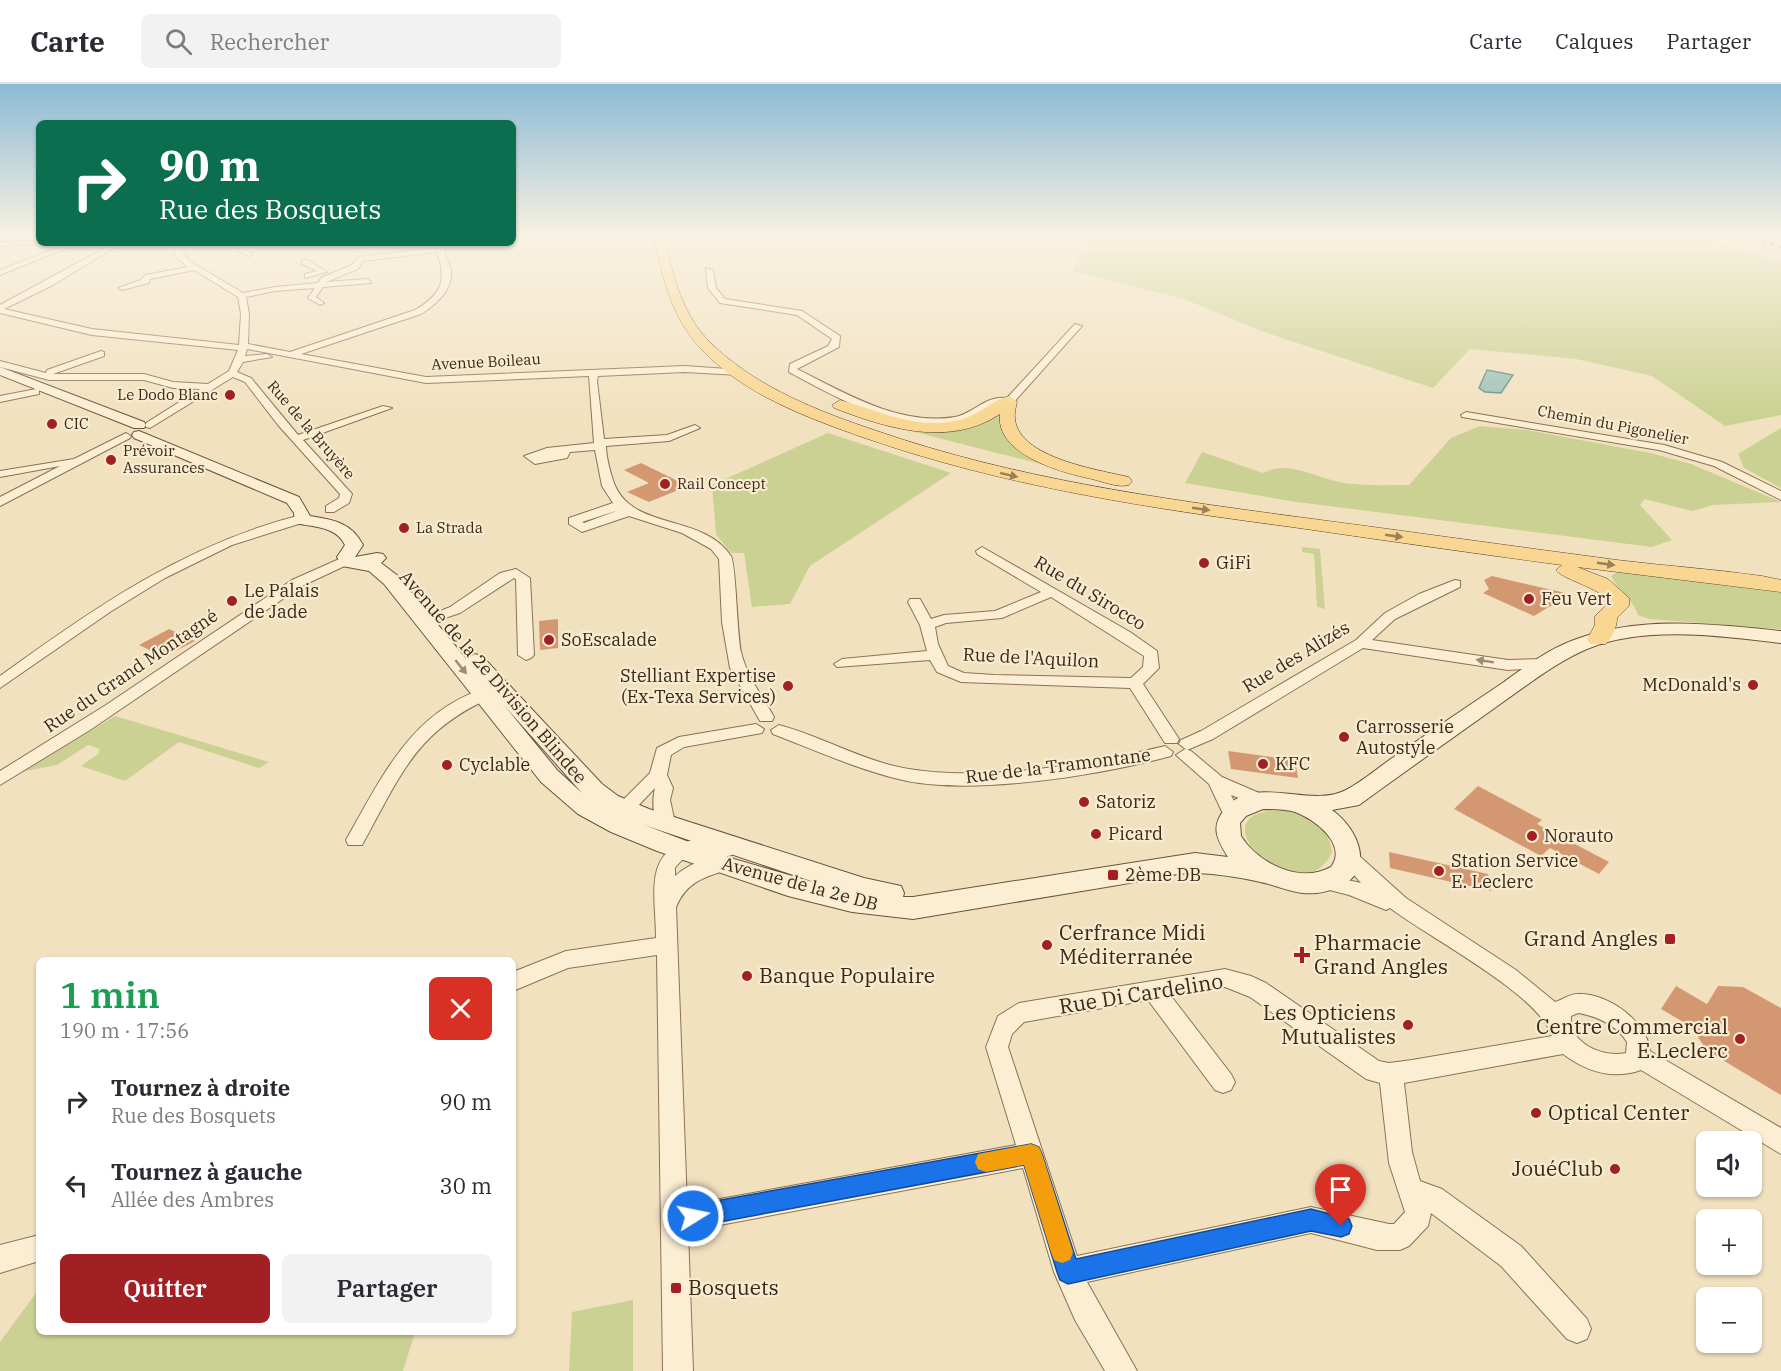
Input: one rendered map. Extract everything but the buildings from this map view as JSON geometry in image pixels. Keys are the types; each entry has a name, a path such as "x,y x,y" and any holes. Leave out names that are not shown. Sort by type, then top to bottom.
{"main road":[{"path":"673,295 694,333 712,352 739,372 776,394 842,424 914,449 1002,473 1174,506 1781,586"},
{"path":"686,295 702,319 735,352 782,382 851,414 933,441 1041,468 1153,488 1715,562 1781,574"},
{"path":"0,371 293,500 323,521 343,531 363,560 381,552 370,542 359,525 313,512"},
{"path":"0,376 138,430"},
{"path":"782,382 889,422 920,428 951,427 975,423 994,413 1009,401"},
{"path":"1009,401 1005,414 1008,430 1027,450 1064,466 1153,488"},
{"path":"1437,542 1566,570 1591,577 1603,584 1618,598 1618,606 1606,616 1606,625 1598,639"},
{"name":"Avenue de la 2e Division Blindee","path":"363,560 384,573 431,619 492,692 563,790 575,801 625,810"},
{"path":"1301,805 1350,799 1543,664 1564,652 1598,639 1646,630 1674,629 1718,630 1781,637"},
{"name":"Avenue de la 2e Division Blindee","path":"492,692 593,790 677,842 845,882"},
{"path":"1341,831 1344,811 1350,799"},
{"path":"970,898 1195,863 1259,871 1293,883 1325,882 1346,868 1349,858 1346,840 1330,820 1301,805 1280,800 1260,800 1239,808 1212,852 1195,863"},
{"path":"1230,824 1233,846 1244,860 1259,871"},
{"name":"Avenue de la 2e DB","path":"677,842 723,864 849,901 885,908 942,905 970,898"},
{"name":"Avenue de la 2e DB","path":"845,882 891,893 970,898"}],"street":[{"path":"0,309 27,295"},
{"path":"0,502 138,430 213,387 240,356 242,296 247,295"},
{"path":"314,295 312,298 320,303"},
{"path":"0,309 92,332 226,346 240,356 291,354 418,312 434,302 437,295"},
{"path":"716,295 723,301 799,313 837,338 836,345 829,350 800,361 793,366 792,370 829,389 892,414 923,420 957,420 972,415 994,400 1009,401 1078,326"},
{"name":"Avenue Boileau","path":"685,369 708,361 712,352"},
{"path":"43,374 101,354"},
{"path":"240,356 266,354"},
{"name":"Avenue Boileau","path":"291,354 426,380 685,369 739,372"},
{"name":"Rue de la Bruyère","path":"240,356 248,380 296,439 346,494 345,500 313,512"},
{"path":"0,364 49,377 144,378 173,385 213,387"},
{"path":"594,373 592,381 601,445 612,495 627,508 699,535 722,550 726,559 732,649 744,683 760,703 761,723 679,742 663,752 658,775 625,810"},
{"path":"0,399 36,392"},
{"path":"296,439 387,408"},
{"name":"Chemin du Pigonelier","path":"1466,415 1660,447 1718,464 1781,496"},
{"path":"565,450 662,439 695,428"},
{"path":"0,474 51,463 80,460"},
{"path":"0,683 93,615 145,585 219,545 313,512"},
{"name":"Rue du Sirocco","path":"982,551 1125,635 1152,654 1151,668 1135,683"},
{"name":"Rue du Grand Montagné","path":"0,779 121,703 294,586 326,567 363,560"},
{"path":"431,619 455,610 505,576 520,575 523,578 525,655"},
{"name":"Rue des Alizés","path":"1177,747 1206,735 1361,643 1390,616 1424,597 1455,584"},
{"name":"Rue de l'Aquilon","path":"927,625 944,619 997,615 1050,592"},
{"name":"Rue de l'Aquilon","path":"915,602 927,625 942,669 961,677 1135,683"},
{"path":"1361,643 1508,665 1543,664"},
{"name":"Rue de l'Aquilon","path":"842,664 936,655"},
{"path":"1135,683 1177,747 1216,781 1260,800"},
{"path":"355,840 405,753 416,739 458,707 492,692"},
{"name":"Rue de la Tramontane","path":"761,723 772,717 781,722 779,730 884,769 926,777 977,780 1141,758 1177,747"},
{"path":"658,775 664,788 677,842 670,895 664,913 678,1371"},
{"path":"1216,781 1230,824"},
{"path":"1349,858 1379,890 1403,910 1564,1012 1595,1006 1619,1018 1636,1037 1639,1056 1634,1062 1616,1067 1590,1059 1568,1043 1562,1034 1564,1012"},
{"path":"1325,882 1353,888 1403,910"},
{"path":"516,981 566,960 665,945"},
{"name":"Rue Di Cardelino","path":"1031,1154 997,1047 1000,1030 1007,1020 1019,1013 1225,978 1243,982 1358,1062 1374,1071 1389,1074 1568,1043"},
{"path":"1152,989 1223,1082"},
{"path":"1639,1056 1781,1142"},
{"path":"1068,1272 1311,1220 1325,1221 1374,1237 1400,1237 1419,1217 1400,1152 1395,1087 1389,1074"},
{"path":"674,1220 1031,1154 1068,1272 1085,1310 1122,1371"},
{"path":"1413,1191 1433,1198 1511,1256 1577,1329"},
{"path":"0,1260 36,1249"}],"green space":[{"path":"1168,295 1781,295 1781,415 1725,426 1652,376 1576,359 1470,349 1433,388 1267,333 1184,299"},
{"path":"999,415 1005,434 1045,465 903,429 980,424"},
{"path":"1480,426 1527,430 1650,453 1691,464 1781,502 1713,505 1692,511 1645,499 1640,505 1672,540 1652,547 1297,502 1185,483 1202,452 1263,473 1283,468 1303,471 1344,483 1409,485 1451,438"},
{"path":"1781,428 1781,488 1744,468 1738,454"},
{"path":"828,433 951,473 810,566 790,604 752,607 744,553 731,553 716,534 712,485"},
{"path":"1302,547 1320,549 1325,609 1317,607 1314,554 1302,552"},
{"path":"1619,571 1781,591 1781,629 1649,619 1638,615 1633,604 1614,581 1611,576"},
{"path":"115,716 269,762 259,768 179,742 125,781 81,766 98,754 100,749 88,745 57,765 25,771"},
{"path":"1280,810 1298,814 1314,822 1326,835 1332,852 1318,869 1299,873 1279,868 1261,856 1248,842 1245,827 1254,815"},
{"path":"36,1293 36,1335 414,1335 403,1371 0,1371 0,1342"},
{"path":"633,1300 633,1371 569,1371 572,1312"}],"water":[{"path":"1487,370 1513,375 1501,393 1485,392 1479,388"}],"slow traffic":[{"path":"986,1162 1031,1154 1062,1252"}],"place":[{"name":"Le Dodo Blanc","path":"230,395"},
{"name":"CIC","path":"52,424"},
{"name":"Prévoir Assurances","path":"111,460"},
{"name":"Rail Concept","path":"665,484"},
{"name":"La Strada","path":"404,528"},
{"name":"GiFi","path":"1204,563"},
{"name":"Feu Vert","path":"1529,599"},
{"name":"Le Palais de Jade","path":"232,601"},
{"name":"SoEscalade","path":"549,640"},
{"name":"McDonald's","path":"1753,685"},
{"name":"Stelliant Expertise (Ex-Texa Services)","path":"788,686"},
{"name":"Carrosserie Autostyle","path":"1344,737"},
{"name":"KFC","path":"1263,764"},
{"name":"Cyclable","path":"447,765"},
{"name":"Satoriz","path":"1084,802"},
{"name":"Picard","path":"1096,834"},
{"name":"Norauto","path":"1532,836"},
{"name":"Station Service E. Leclerc","path":"1439,871"},
{"name":"2ème DB","path":"1113,875"},
{"name":"Grand Angles","path":"1670,939"},
{"name":"Cerfrance Midi Méditerranée","path":"1047,945"},
{"name":"Pharmacie Grand Angles","path":"1302,955"},
{"name":"Banque Populaire","path":"747,976"},
{"name":"Les Opticiens Mutualistes","path":"1408,1025"},
{"name":"Centre Commercial E.Leclerc","path":"1740,1039"},
{"name":"Optical Center","path":"1536,1113"},
{"name":"JouéClub","path":"1615,1169"},
{"name":"Bosquets","path":"676,1288"}],"route":[{"path":"693,1216 1031,1154 1068,1272 1311,1220 1341,1226"}]}
